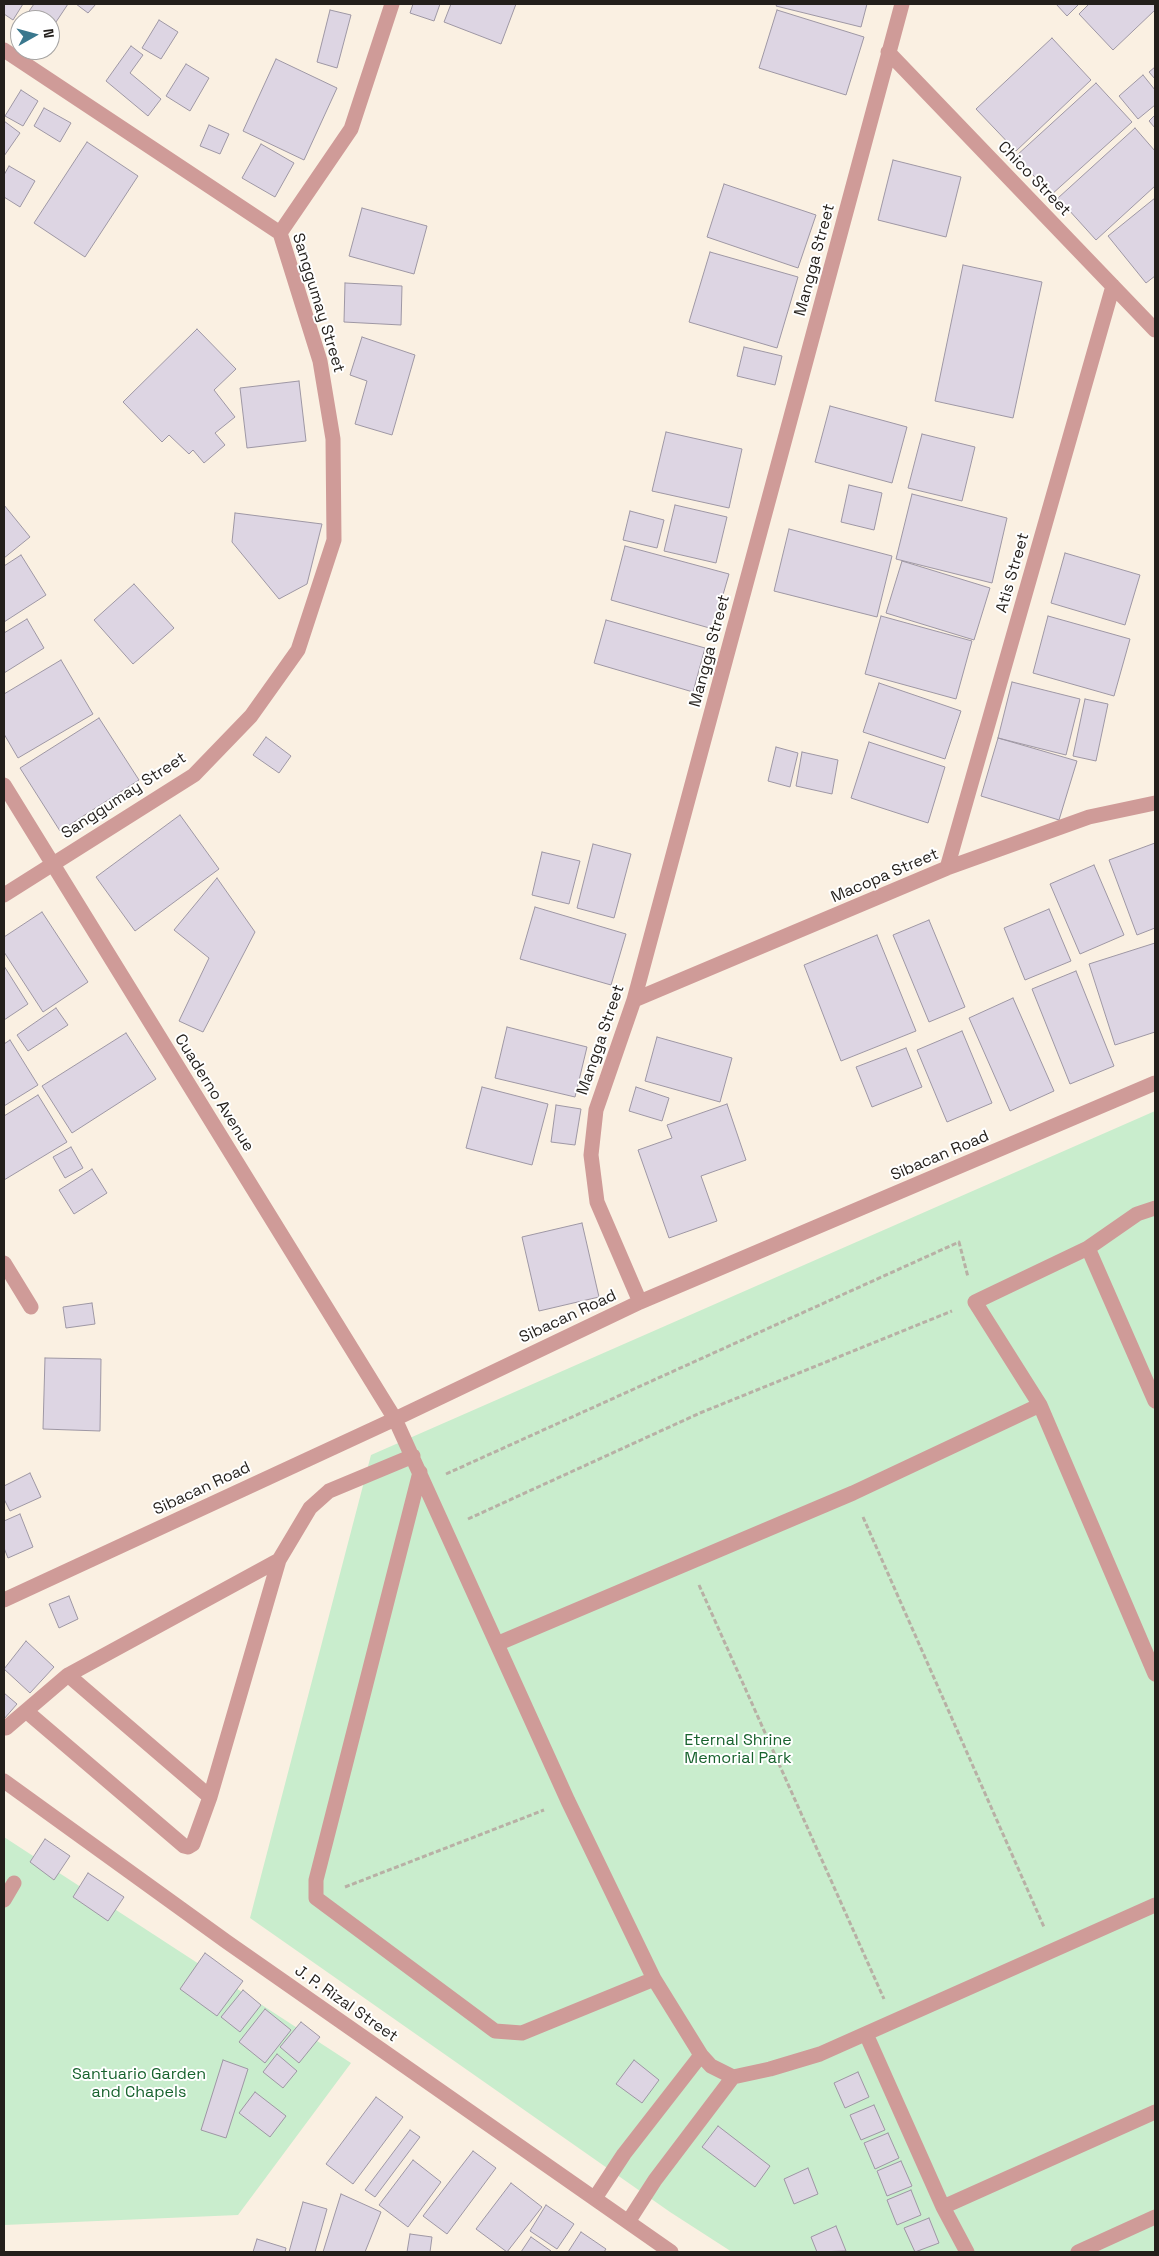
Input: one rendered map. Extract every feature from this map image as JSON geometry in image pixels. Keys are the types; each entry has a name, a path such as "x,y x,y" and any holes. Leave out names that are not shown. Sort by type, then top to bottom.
{"street":[{"path":"280,233 351,129 392,4"},
{"name":"Mangga Street","path":"640,1302 597,1202 591,1155 596,1110 634,1000 902,4"},
{"name":"Sanggumay Street","path":"4,50 280,233 320,361 333,439 334,540 298,650 251,716 194,775 52,863 4,896"},
{"name":"Chico Street","path":"888,52 1155,330"},
{"name":"Atis Street","path":"947,868 1113,286"},
{"name":"Cuaderno Avenue","path":"4,785 395,1419 568,1801 654,1979 701,2054 712,2066 733,2077"},
{"name":"Macopa Street","path":"634,1000 947,868 1089,817 1155,803"},
{"name":"Sibacan Road","path":"4,1600 395,1419 640,1302 1155,1083"},
{"path":"1155,1208 1137,1214 1088,1248 975,1302 1040,1405 1155,1674"},
{"path":"1088,1248 1155,1401"},
{"path":"4,1263 31,1307"},
{"path":"498,1643 853,1493 1040,1405"},
{"path":"26,1711 184,1846 188,1847 193,1844 210,1797 279,1560 310,1508 329,1491 413,1456"},
{"path":"422,1478 316,1880 316,1898 495,2031 522,2033 654,1979"},
{"path":"6,1728 68,1675 279,1560"},
{"path":"68,1675 210,1797"},
{"name":"J. P. Rizal Street","path":"4,1781 226,1942 671,2252"},
{"path":"4,1900 14,1883"},
{"path":"628,2222 655,2180 733,2077 770,2069 820,2054 1155,1905"},
{"path":"866,2034 943,2207 967,2252"},
{"path":"595,2198 624,2154 701,2054"},
{"path":"943,2207 1155,2112"},
{"path":"1078,2252 1155,2217"}],"path":[{"path":"422,1478 959,1242 975,1302 700,1413 445,1530"},
{"path":"853,1493 1054,1950"},
{"path":"689,1561 894,2020"},
{"path":"316,1898 568,1801"}],"green space":[{"name":"Eternal Shrine Memorial Park","path":"1155,1111 1155,2252 732,2252 670,2212 250,1918 371,1455"},
{"name":"Santuario Garden and Chapels","path":"4,1837 351,2063 238,2215 4,2225"}],"building":[{"path":"4,4 23,4 19,10 10,10 10,18 4,14"},
{"path":"34,4 68,4 60,16 60,10 30,10"},
{"path":"76,4 96,4 88,13"},
{"path":"413,4 440,4 434,21 410,13"},
{"path":"451,4 516,4 501,44 444,22"},
{"path":"777,4 867,4 861,27 776,6"},
{"path":"1056,4 1079,4 1067,16"},
{"path":"1089,4 1155,4 1155,10 1113,50 1079,14"},
{"path":"330,10 351,15 337,68 317,62"},
{"path":"777,10 864,37 846,95 759,68"},
{"path":"159,20 178,32 161,59 142,48"},
{"path":"1052,38 1091,80 1016,151 976,109"},
{"path":"131,46 143,55 130,73 161,99 148,116 106,81"},
{"path":"276,59 337,88 304,160 243,131"},
{"path":"186,64 209,78 190,111 166,96"},
{"path":"1155,67 1155,79 1149,72"},
{"path":"1143,75 1155,90 1155,105 1138,119 1119,96"},
{"path":"1096,83 1132,122 1051,195 1016,156"},
{"path":"21,90 38,101 23,126 5,116"},
{"path":"44,108 71,123 60,142 34,126"},
{"path":"1155,115 1155,128 1149,121"},
{"path":"4,121 20,133 4,156"},
{"path":"209,125 229,134 220,154 200,146"},
{"path":"1135,128 1155,151 1155,186 1096,240 1058,198"},
{"path":"87,142 138,176 85,257 34,223"},
{"path":"261,144 294,163 275,197 242,178"},
{"path":"893,160 961,177 946,237 878,220"},
{"path":"9,166 35,181 20,207 4,197 4,175"},
{"path":"724,184 816,215 798,268 707,237"},
{"path":"1155,198 1155,276 1146,283 1108,236"},
{"path":"362,208 427,226 414,274 349,256"},
{"path":"710,252 798,277 777,348 689,322"},
{"path":"963,265 1042,282 1013,418 935,401"},
{"path":"345,283 402,286 401,325 344,322"},
{"path":"197,329 236,369 214,390 235,417 215,433 225,445 204,463 193,450 189,454 169,435 162,442 123,402"},
{"path":"362,337 415,355 392,435 355,424 367,381 350,375"},
{"path":"744,347 782,356 775,385 737,376"},
{"path":"299,381 306,441 247,448 240,388"},
{"path":"830,406 907,427 892,483 815,462"},
{"path":"666,432 742,449 729,508 652,491"},
{"path":"922,434 975,447 962,501 908,488"},
{"path":"849,485 882,493 874,530 841,522"},
{"path":"912,494 1007,518 992,583 896,559"},
{"path":"4,505 30,537 4,558"},
{"path":"675,505 727,517 716,563 664,551"},
{"path":"630,511 664,520 657,548 623,540"},
{"path":"235,513 322,524 307,584 279,599 232,542"},
{"path":"789,529 892,556 877,617 774,591"},
{"path":"625,546 729,574 713,629 611,600"},
{"path":"1065,553 1140,575 1125,625 1051,603"},
{"path":"21,555 46,595 4,622 4,566"},
{"path":"902,561 990,588 974,640 886,613"},
{"path":"134,584 174,628 133,664 94,620"},
{"path":"881,616 972,641 956,699 865,674"},
{"path":"1048,616 1130,639 1114,696 1033,673"},
{"path":"27,619 44,648 4,673 4,633"},
{"path":"606,620 705,648 693,692 594,663"},
{"path":"61,660 93,714 18,758 4,734 4,694"},
{"path":"1012,682 1080,699 1066,755 998,738"},
{"path":"879,683 961,711 945,759 863,732"},
{"path":"1085,699 1108,704 1096,761 1073,756"},
{"path":"99,718 139,780 60,831 20,768"},
{"path":"266,737 291,756 279,773 253,755"},
{"path":"998,738 1077,761 1059,820 981,796"},
{"path":"869,742 945,767 928,823 851,798"},
{"path":"776,747 798,753 790,787 768,781"},
{"path":"802,752 838,760 832,794 796,786"},
{"path":"180,815 219,869 135,931 96,877"},
{"path":"1155,843 1155,928 1137,935 1109,860"},
{"path":"593,844 631,854 614,918 577,908"},
{"path":"542,852 580,861 569,904 532,895"},
{"path":"1094,865 1124,935 1080,954 1050,884"},
{"path":"217,878 255,932 203,1032 179,1021 209,958 174,930"},
{"path":"535,907 626,934 611,985 520,959"},
{"path":"1049,909 1071,961 1025,980 1004,928"},
{"path":"42,912 88,982 43,1012 4,952 4,937"},
{"path":"929,920 965,1007 929,1022 893,935"},
{"path":"877,935 916,1031 841,1061 804,965"},
{"path":"1155,943 1155,1032 1115,1045 1089,964"},
{"path":"4,966 28,1004 4,1020"},
{"path":"1076,971 1114,1066 1070,1084 1032,989"},
{"path":"1013,998 1054,1091 1010,1111 969,1018"},
{"path":"56,1008 68,1025 28,1051 17,1035"},
{"path":"507,1027 587,1047 575,1097 495,1078"},
{"path":"962,1031 992,1103 947,1122 917,1050"},
{"path":"126,1033 156,1079 72,1133 42,1086"},
{"path":"657,1037 732,1058 720,1102 645,1081"},
{"path":"10,1040 38,1085 4,1106 4,1044"},
{"path":"906,1048 922,1087 872,1107 856,1067"},
{"path":"482,1087 548,1104 532,1165 466,1148"},
{"path":"636,1087 669,1098 662,1121 629,1111"},
{"path":"38,1095 67,1142 4,1180 4,1116"},
{"path":"727,1104 746,1160 701,1176 717,1221 669,1238 638,1150 672,1138 667,1125"},
{"path":"556,1105 581,1109 575,1145 551,1142"},
{"path":"71,1147 83,1168 65,1178 53,1157"},
{"path":"92,1169 107,1193 74,1214 59,1190"},
{"path":"582,1223 599,1297 539,1311 522,1237"},
{"path":"92,1303 95,1324 66,1328 63,1307"},
{"path":"45,1358 101,1359 100,1431 43,1429"},
{"path":"30,1473 41,1497 10,1511 4,1499 4,1486"},
{"path":"20,1514 33,1547 8,1558 4,1548 4,1521"},
{"path":"69,1596 78,1619 59,1628 49,1604"},
{"path":"26,1641 54,1667 30,1693 4,1669"},
{"path":"4,1693 17,1704 4,1719"},
{"path":"45,1839 70,1856 54,1880 30,1862"},
{"path":"88,1873 124,1897 108,1921 73,1897"},
{"path":"205,1953 243,1981 217,2016 180,1989"},
{"path":"243,1990 261,2005 240,2032 221,2017"},
{"path":"265,2009 291,2030 265,2063 239,2042"},
{"path":"301,2022 320,2037 299,2063 280,2047"},
{"path":"277,2054 297,2071 283,2088 263,2072"},
{"path":"223,2060 248,2069 226,2138 201,2130"},
{"path":"634,2060 659,2080 642,2103 616,2084"},
{"path":"858,2072 869,2097 845,2108 834,2083"},
{"path":"255,2092 286,2116 270,2137 239,2113"},
{"path":"376,2097 403,2117 353,2184 326,2164"},
{"path":"874,2105 885,2130 861,2140 850,2115"},
{"path":"718,2126 770,2166 755,2187 702,2147"},
{"path":"410,2130 420,2137 375,2197 365,2190"},
{"path":"888,2133 899,2158 875,2169 864,2143"},
{"path":"473,2151 496,2168 447,2234 423,2216"},
{"path":"413,2160 441,2182 408,2227 379,2205"},
{"path":"901,2161 912,2186 887,2196 877,2171"},
{"path":"808,2168 818,2194 794,2204 784,2179"},
{"path":"511,2183 542,2207 507,2252 476,2229"},
{"path":"911,2190 921,2215 897,2225 887,2200"},
{"path":"341,2194 381,2212 365,2252 323,2252"},
{"path":"303,2202 327,2209 315,2252 289,2252"},
{"path":"546,2205 574,2224 557,2249 530,2231"},
{"path":"929,2218 939,2243 915,2252 904,2228"},
{"path":"836,2226 846,2251 817,2252 811,2237"},
{"path":"581,2232 606,2249 604,2252 568,2252"},
{"path":"410,2234 432,2237 430,2252 407,2252"},
{"path":"531,2237 551,2251 521,2252"},
{"path":"257,2239 286,2248 285,2252 253,2252"}]}
